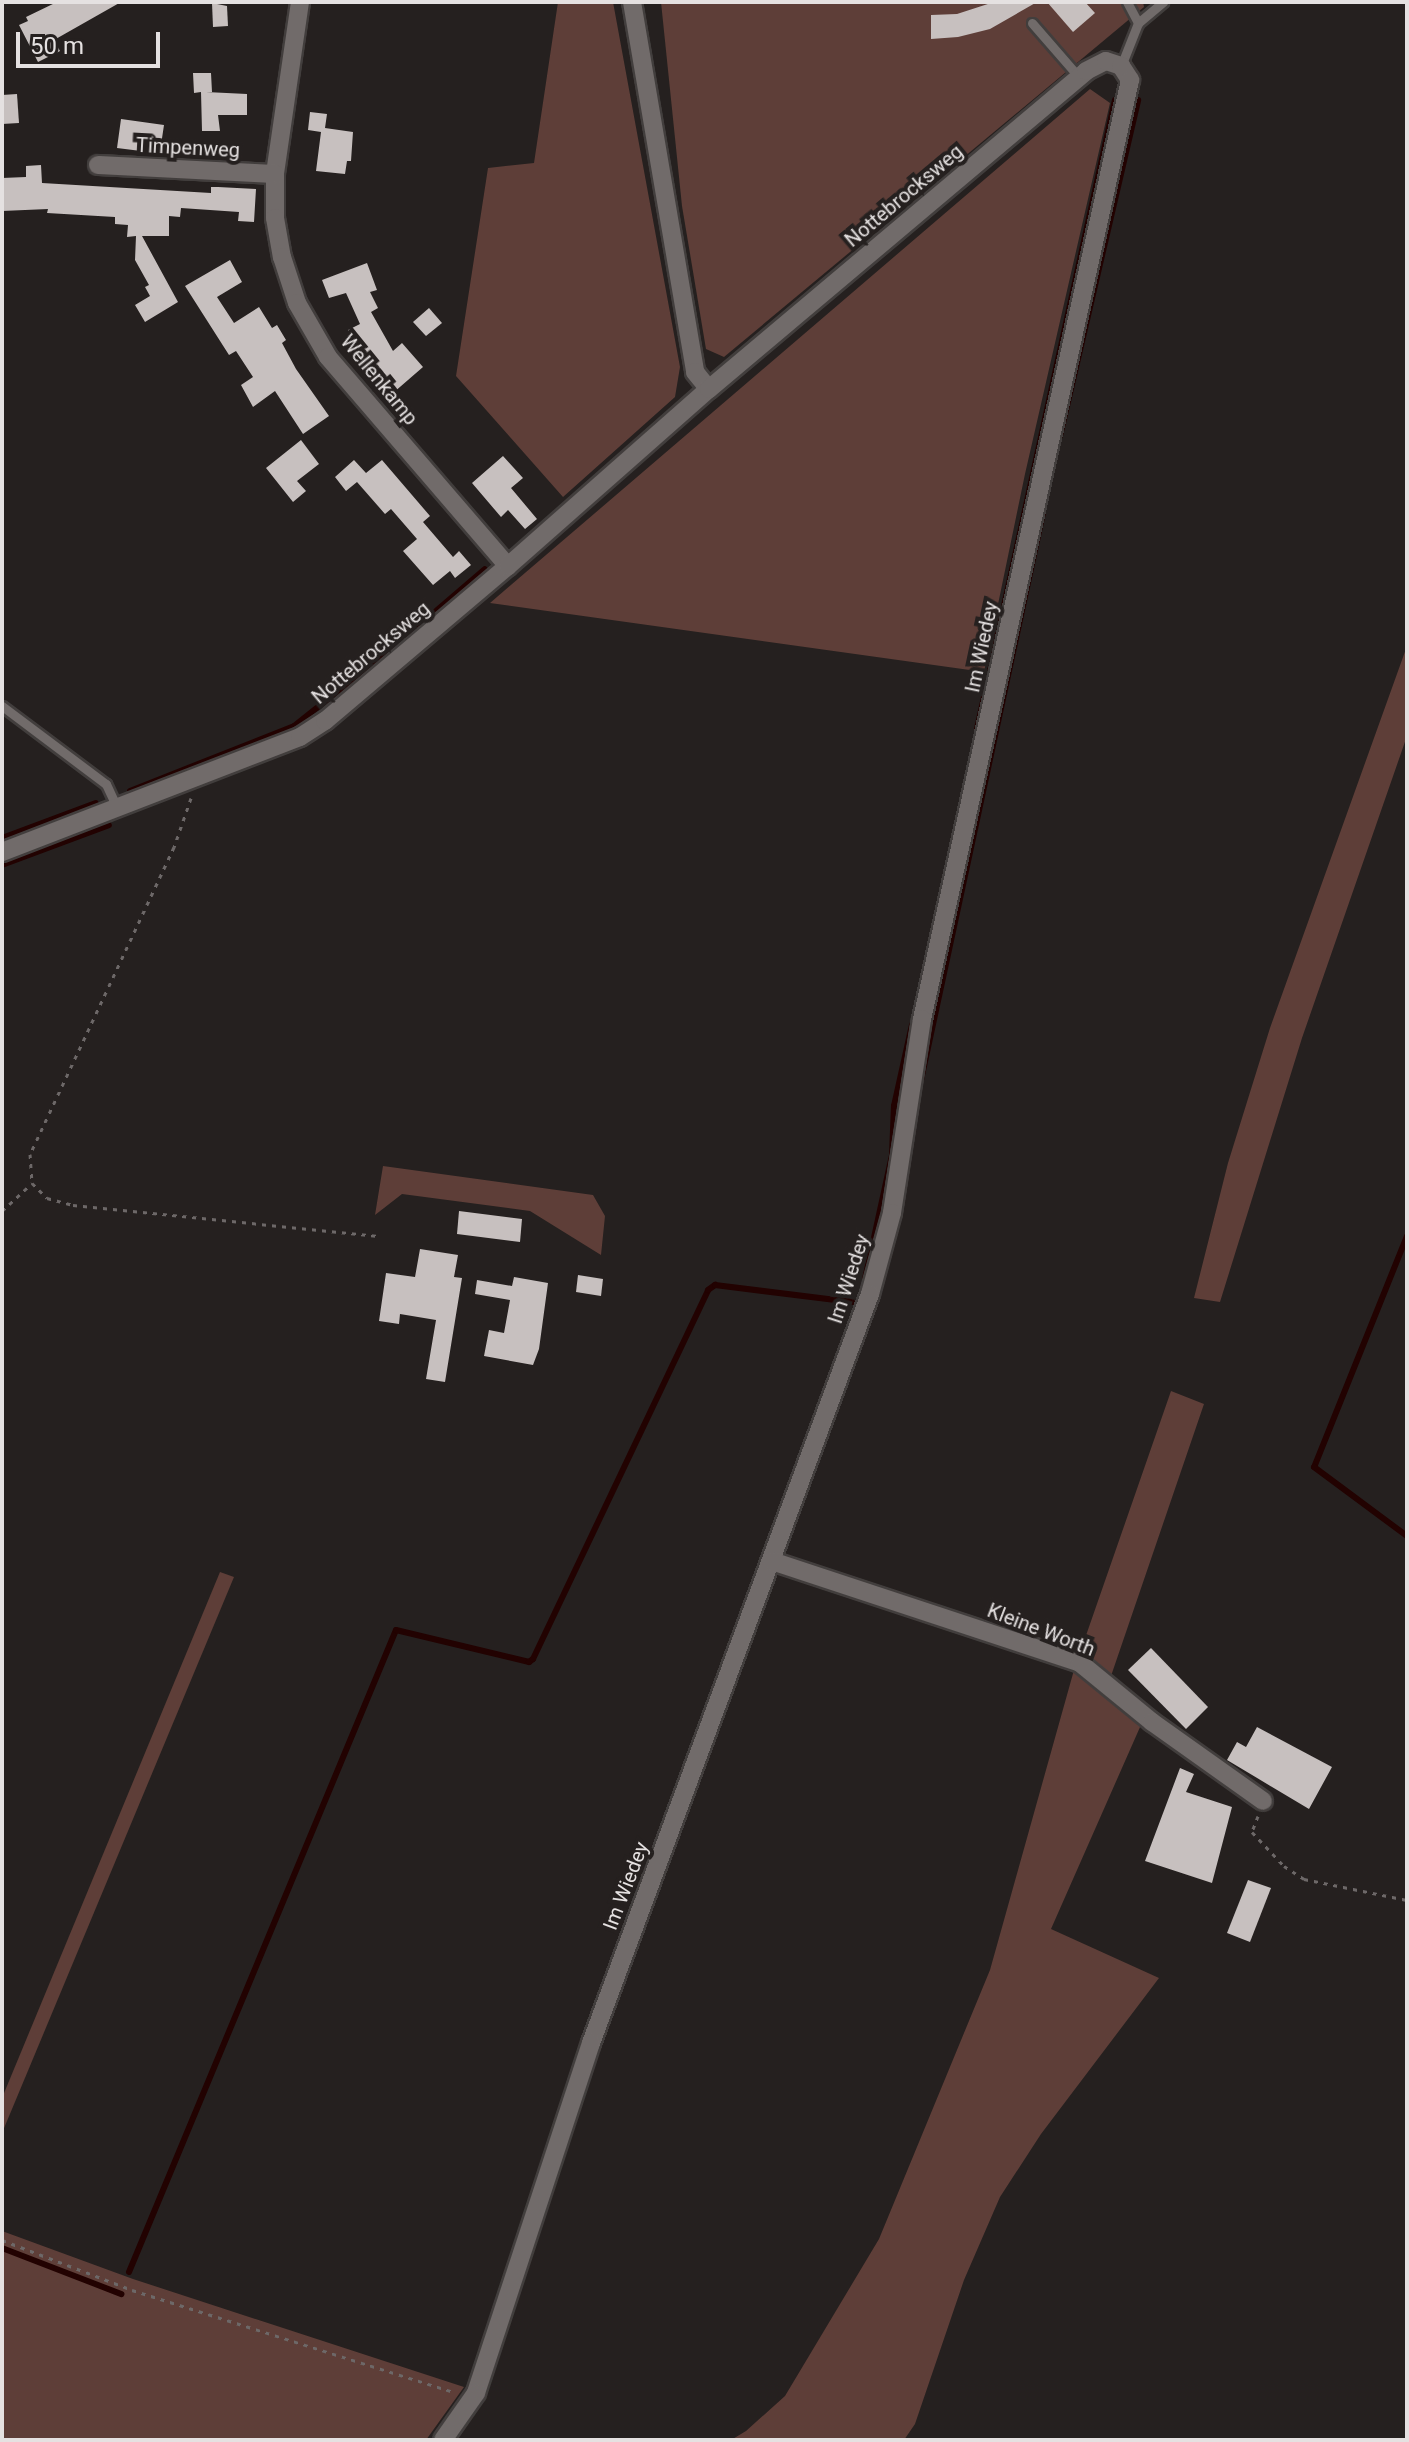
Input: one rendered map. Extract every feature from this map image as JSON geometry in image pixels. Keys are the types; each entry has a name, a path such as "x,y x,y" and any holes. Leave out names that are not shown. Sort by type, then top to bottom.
{"street":[{"name":"Wellenkamp","path":"300,2 275,174 275,218 282,257 297,303 328,357 508,566"},
{"path":"632,2 695,372 709,389"},
{"name":"Nottebrocksweg","path":"2,852 300,737 325,721 508,566 709,389 1079,77 1106,61 1126,73"},
{"name":"Im Wiedey","path":"443,2440 472,2399 591,2043 870,1294 892,1213 922,1019 1126,73"},
{"name":"Timpenweg","path":"98,165 275,174"},
{"name":"Kleine Worth","path":"772,1561 1080,1663 1152,1722 1263,1801"}],"lane":[{"path":"1127,2 1138,23"},
{"path":"1126,73 1138,23 1163,2"},
{"path":"1032,23 1079,77"},
{"path":"2,706 106,784 117,808"}],"path":[{"path":"186,783 190,807 30,1154 32,1183 47,1198 73,1205 378,1236"},
{"path":"2,1211 32,1183"},
{"path":"1263,1801 1252,1832 1284,1866 1320,1885 1407,1900"},
{"path":"2,2240 132,2290 472,2399"}],"shaded area":[{"path":"558,2 613,2 680,367 675,397 563,497 456,376 488,168 534,163"},
{"path":"661,2 1143,2 1144,7 724,357 706,349 682,206"},
{"path":"1090,89 1110,103 1025,474 984,672 490,603"},
{"path":"1407,646 1407,736 1302,1038 1220,1302 1194,1298 1228,1163 1270,1028"},
{"path":"383,1166 593,1195 605,1216 601,1255 530,1211 402,1194 375,1215"},
{"path":"1171,1391 1204,1404 1111,1676 1148,1709 1051,1929 1159,1978 1041,2134 1000,2197 964,2280 915,2424 904,2440 731,2440 746,2431 785,2396 879,2239 990,1970 1074,1670"},
{"path":"220,1572 234,1577 2,2133 2,2098"},
{"path":"2,2231 133,2279 464,2387 426,2440 2,2440"}],"building":[{"path":"57,2 121,2 54,40 60,51 38,62 19,25 28,21 26,17"},
{"path":"994,2 1037,2 990,29 958,37 931,39 931,15 957,14"},
{"path":"1047,2 1085,2 1095,13 1073,32"},
{"path":"212,3 227,6 228,26 213,27"},
{"path":"193,73 211,73 212,92 206,92 247,94 247,115 218,115 220,131 202,131 201,92 194,93"},
{"path":"17,94 19,123 2,124 2,95"},
{"path":"310,112 327,114 325,128 353,132 351,161 347,161 345,174 316,171 321,132 308,130"},
{"path":"121,119 164,125 161,145 142,143 141,151 117,148"},
{"path":"41,165 42,183 211,193 211,187 256,189 254,222 238,221 239,212 181,208 180,217 169,216 169,236 142,236 178,302 145,322 135,305 150,296 145,287 149,285 135,260 136,236 127,237 128,225 115,224 115,217 47,213 48,209 2,211 2,178 26,177 26,166"},
{"path":"230,260 242,282 217,297 234,323 259,307 272,328 277,325 286,340 282,343 296,369 329,416 303,434 275,391 253,407 241,385 253,377 236,351 229,355 185,286"},
{"path":"367,263 377,290 370,292 378,308 371,312 393,351 402,343 423,367 393,393 364,360 348,330 360,324 346,293 329,298 322,280"},
{"path":"429,308 442,323 426,336 413,322"},
{"path":"301,440 319,464 297,481 306,491 293,502 266,468"},
{"path":"503,456 523,478 511,488 537,519 525,529 508,510 501,517 472,483"},
{"path":"354,460 366,473 382,460 430,516 423,522 453,557 459,551 471,565 455,578 450,571 433,585 403,551 417,539 391,509 385,514 357,482 346,491 335,477"},
{"path":"459,1211 522,1219 520,1242 457,1234"},
{"path":"420,1249 458,1255 454,1277 462,1278 445,1382 426,1379 436,1320 400,1314 399,1324 379,1321 386,1273 415,1277"},
{"path":"578,1275 603,1279 601,1296 576,1292"},
{"path":"514,1277 548,1283 539,1349 533,1365 484,1356 489,1330 504,1333 510,1300 475,1294 477,1280 512,1286"},
{"path":"1151,1648 1208,1707 1186,1729 1128,1670"},
{"path":"1257,1727 1332,1767 1309,1809 1227,1760 1237,1742 1246,1747"},
{"path":"1180,1768 1194,1774 1186,1792 1232,1807 1212,1883 1145,1861"},
{"path":"1248,1880 1271,1888 1250,1942 1227,1933"}],"waterway":[{"path":"977,729 1115,100"},
{"path":"1060,436 1138,100"},
{"path":"921,1080 1043,513"},
{"path":"408,635 485,569"},
{"path":"130,791 294,726 396,645"},
{"path":"2,838 96,803"},
{"path":"2,865 109,825"},
{"path":"865,1279 892,1155 894,1106 912,1025"},
{"path":"1407,1236 1314,1467 1407,1536"},
{"path":"129,2272 396,1630 529,1662 708,1290 715,1285 852,1302"},
{"path":"2,2248 121,2294"}]}
